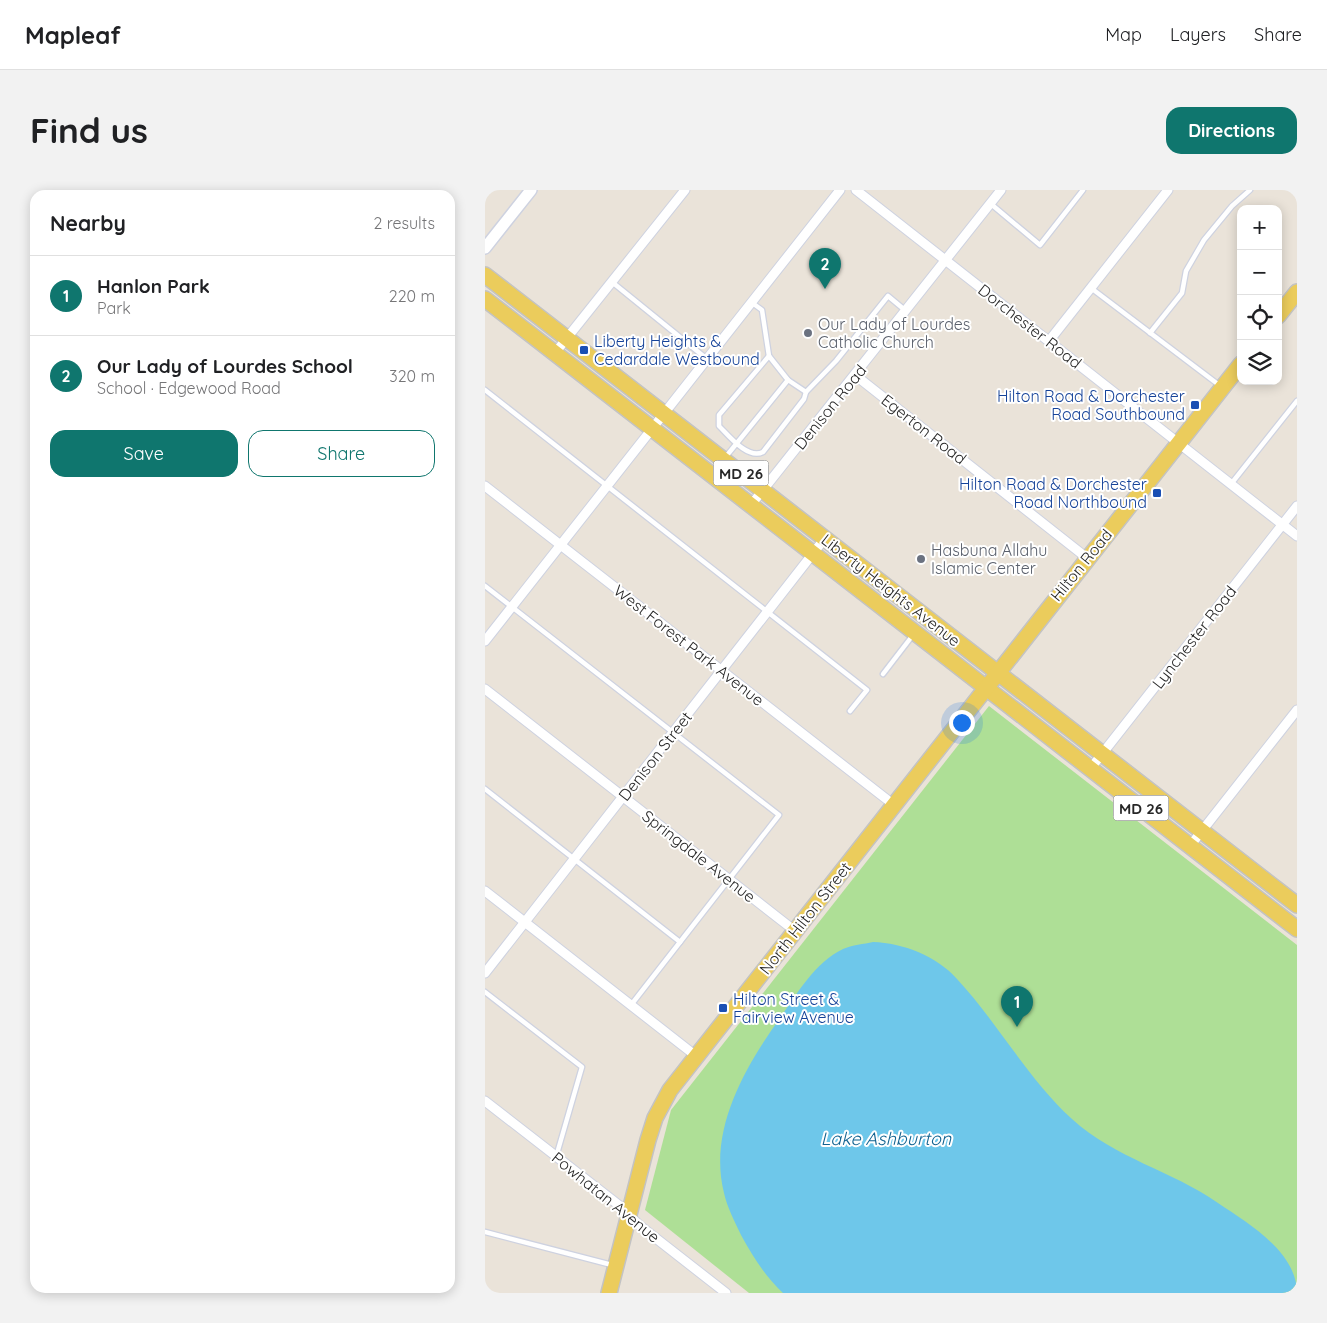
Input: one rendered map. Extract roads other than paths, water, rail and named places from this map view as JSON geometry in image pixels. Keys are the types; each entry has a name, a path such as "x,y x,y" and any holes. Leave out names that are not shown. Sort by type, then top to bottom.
{"main road":[{"name":"Liberty Heights Avenue","path":"485,275 1297,905"},
{"path":"1282,311 1297,292"},
{"name":"Liberty Heights Avenue","path":"485,299 1190,846 1295,924"},
{"name":"Hilton Road","path":"997,673 1177,442 1237,369"},
{"name":"North Hilton Street","path":"609,1293 655,1118 670,1090 997,673"}],"street":[{"path":"485,248 531,190"},
{"path":"555,353 685,190"},
{"path":"485,641 840,190"},
{"name":"Dorchester Road","path":"856,190 1297,536"},
{"name":"Denison Road","path":"751,505 1001,190"},
{"path":"1049,342 1168,190"},
{"name":"Egerton Road","path":"855,375 1087,558"},
{"name":"West Forest Park Avenue","path":"485,486 894,805"},
{"name":"Lynchester Road","path":"1091,768 1297,506"},
{"name":"Denison Street","path":"485,973 825,538"},
{"name":"Springdale Avenue","path":"485,689 795,931"},
{"path":"1190,846 1297,710"},
{"path":"485,892 696,1056"},
{"name":"Powhatan Avenue","path":"485,1101 620,1206 629,1216 724,1292"}],"lane":[{"path":"991,204 1040,245 1083,190"},
{"path":"1150,333 1182,294 1186,271 1204,240 1231,206 1250,190"},
{"path":"612,282 707,359"},
{"path":"1091,288 1222,388"},
{"path":"769,356 719,416 719,426 737,443 752,453 763,452 804,398 806,392 836,361 888,296 906,310"},
{"path":"751,302 762,310 769,356 788,380 806,392"},
{"path":"723,460 788,380"},
{"path":"485,390 867,690 850,711"},
{"path":"1231,484 1297,401"},
{"path":"485,586 779,815 631,1005"},
{"path":"883,674 915,632"},
{"path":"485,789 680,942"},
{"path":"485,992 581,1067 556,1157"},
{"path":"485,1232 616,1266"}],"water":[{"name":"Lake Ashburton","path":"873,942 896,945 919,952 930,957 949,971 972,996 1041,1086 1072,1119 1089,1133 1107,1144 1200,1192 1256,1229 1269,1240 1289,1264 1295,1278 1297,1293 783,1293 755,1259 741,1235 727,1204 720,1169 725,1123 733,1100 754,1057 807,979 824,962 843,949"}],"place":[{"name":"Our Lady of Lourdes School","path":"825,289"},
{"name":"Our Lady of Lourdes Catholic Church","path":"808,333"},
{"name":"Liberty Heights & Cedardale Westbound","path":"584,350"},
{"name":"Hilton Road & Dorchester Road Southbound","path":"1195,405"},
{"name":"Hilton Road & Dorchester Road Northbound","path":"1157,493"},
{"name":"Hasbuna Allahu Islamic Center","path":"921,559"},
{"name":"Hilton Street & Fairview Avenue","path":"723,1008"},
{"name":"Hanlon Park","path":"1017,1027"}]}
